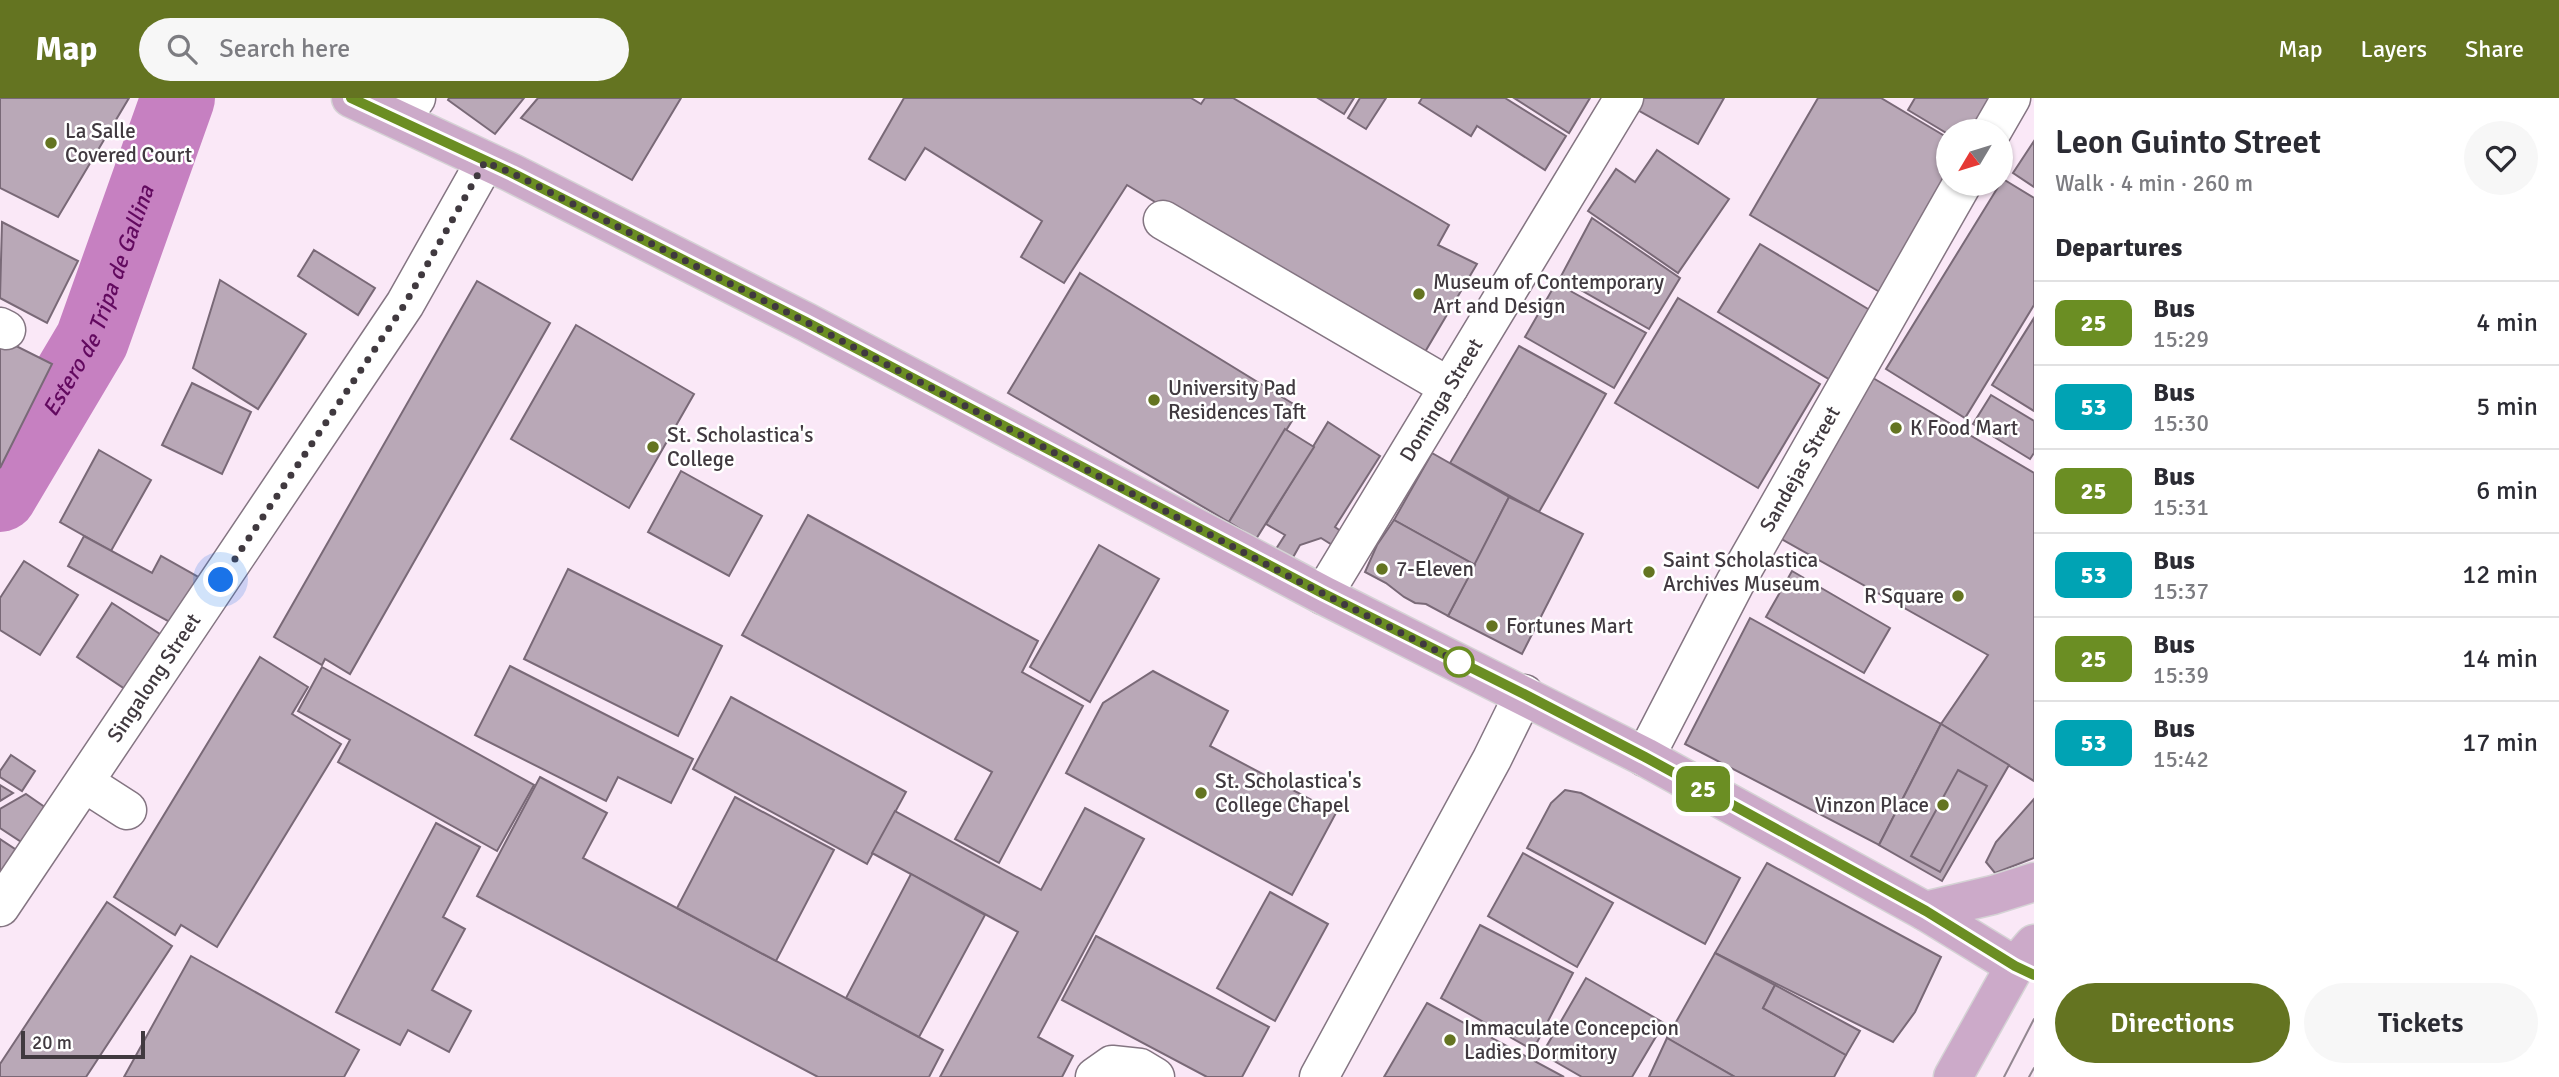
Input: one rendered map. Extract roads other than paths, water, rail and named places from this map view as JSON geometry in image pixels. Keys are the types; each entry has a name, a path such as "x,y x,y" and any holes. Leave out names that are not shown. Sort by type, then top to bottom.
{"main road":[{"path":"351,98 408,109 485,162 512,173 806,322 1324,594 1524,694 1926,911 2024,955 1953,1077"},
{"path":"1926,911 2034,882"}],"street":[{"name":"Dominga Street","path":"1324,594 1624,98"},
{"path":"1999,119 2011,98"},
{"name":"Singalong Street","path":"0,907 405,304 485,162"},
{"name":"Sandejas Street","path":"1645,757 1735,583 1955,196"},
{"path":"1163,220 1449,387"},
{"path":"1319,1077 1492,759 1524,694"},
{"path":"85,783 127,810"},
{"path":"1096,1077 1112,1065 1140,1068 1156,1077"}],"waterway":[{"name":"Estero de Tripa de Gallina","path":"0,495 92,340 178,98"}],"tram line":[{"path":"2004,1077 2034,1019"},
{"path":"2029,1077 2034,1068"}],"place":[{"name":"La Salle Covered Court","path":"51,143"},
{"name":"Museum of Contemporary Art and Design","path":"1419,294"},
{"name":"University Pad Residences Taft","path":"1154,400"},
{"name":"K Food Mart","path":"1896,428"},
{"name":"St. Scholastica's College","path":"653,447"},
{"name":"7-Eleven","path":"1382,569"},
{"name":"Saint Scholastica Archives Museum","path":"1649,572"},
{"name":"R Square","path":"1958,596"},
{"name":"Fortunes Mart","path":"1492,626"},
{"name":"St. Scholastica's College Chapel","path":"1201,793"},
{"name":"Vinzon Place","path":"1943,805"},
{"name":"Immaculate Concepcion Ladies Dormitory","path":"1450,1040"}]}
